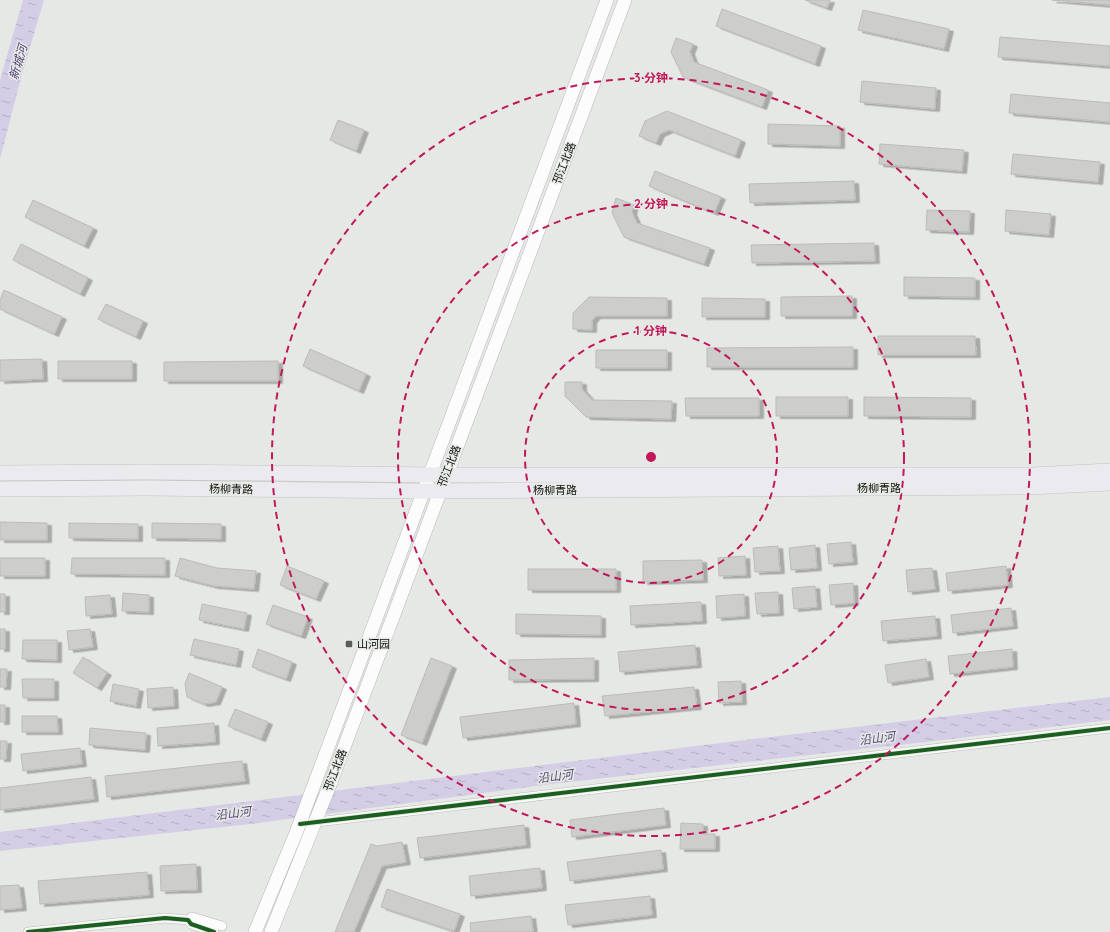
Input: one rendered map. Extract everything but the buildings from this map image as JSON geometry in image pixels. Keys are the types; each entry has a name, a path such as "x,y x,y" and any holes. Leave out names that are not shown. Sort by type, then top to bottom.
{"main road":[{"name":"邗江北路","path":"255,932 298,828 608,0"},
{"name":"邗江北路","path":"271,932 331,782 625,0"},
{"name":"杨柳青路","path":"0,472 429,475 1032,475 1110,471"},
{"name":"杨柳青路","path":"0,489 148,488 440,491 1022,487 1110,483"}],"street":[{"path":"298,828 1110,728"},
{"path":"28,932 165,918 188,920 192,917 222,926"},
{"path":"188,920 191,924 214,932"}],"water":[{"name":"新城河","path":"23,0 44,0 22,74 0,159 0,80"},
{"name":"沿山河","path":"1110,697 1110,720 551,784 251,824 0,851 0,832 729,742"}],"cycle path":[{"path":"300,824 1110,728"},
{"path":"28,932 165,918 188,920 191,924 214,932"}],"place":[{"name":"山河园","path":"349,644"}]}
